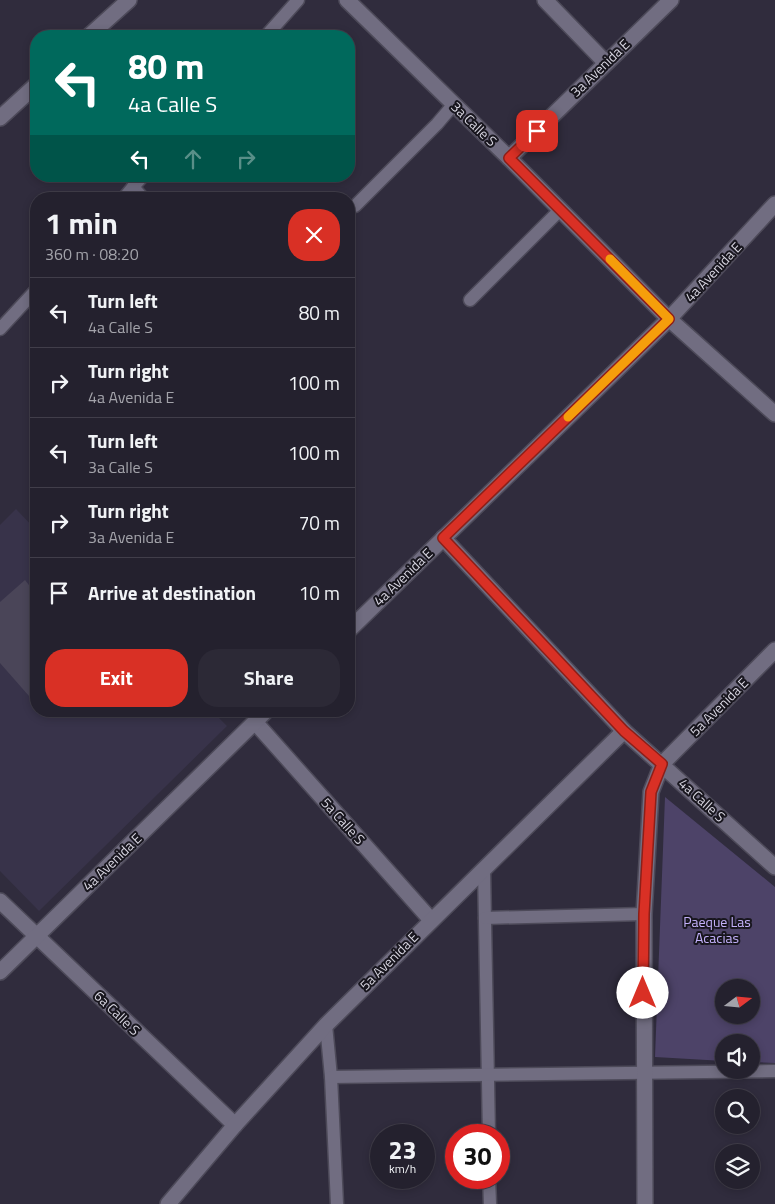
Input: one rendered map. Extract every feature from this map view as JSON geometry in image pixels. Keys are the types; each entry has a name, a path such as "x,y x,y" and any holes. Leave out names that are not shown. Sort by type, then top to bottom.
{"street":[{"path":"96,30 129,0"},
{"name":"3a Calle S","path":"346,0 509,158 669,319 775,414"},
{"path":"546,0 606,63"},
{"name":"3a Avenida E","path":"509,158 670,0"},
{"path":"0,118 30,90"},
{"name":"4a Avenida E","path":"355,624 669,319 775,204"},
{"name":"4a Calle S","path":"443,538 624,731 775,867"},
{"name":"5a Avenida E","path":"662,764 775,650"},
{"name":"4a Avenida E","path":"0,972 260,717"},
{"name":"5a Calle S","path":"255,722 430,920"},
{"name":"5a Avenida E","path":"168,1204 235,1124 326,1026 430,920 624,731"},
{"path":"644,1204 644,914 651,792 662,764"},
{"name":"6a Calle S","path":"0,901 235,1124"}],"lane":[{"path":"271,30 298,0"},
{"path":"355,206 437,124 454,104"},
{"path":"129,192 138,182"},
{"path":"134,187 138,192"},
{"path":"470,300 560,210"},
{"path":"0,328 30,296"},
{"path":"484,868 489,1124"},
{"path":"485,918 644,914"},
{"path":"326,1026 331,1077 337,1204"},
{"path":"331,1077 775,1071"},
{"path":"490,1189 490,1204"}],"shaded area":[{"path":"16,509 30,524 30,717 218,717 227,726 39,911 0,871 0,525"}],"green space":[{"name":"Paeque Las Acacias","path":"665,797 775,887 775,1063 760,1062 760,1034 715,1034 715,1060 655,1057"}],"building":[{"path":"25,580 30,586 30,697 0,663 0,602"}],"slow traffic":[{"path":"568,417 669,319 610,259"}],"route":[{"path":"537,131 509,158 669,319 443,538 624,731 662,764 651,792 644,914 643,993"}]}
